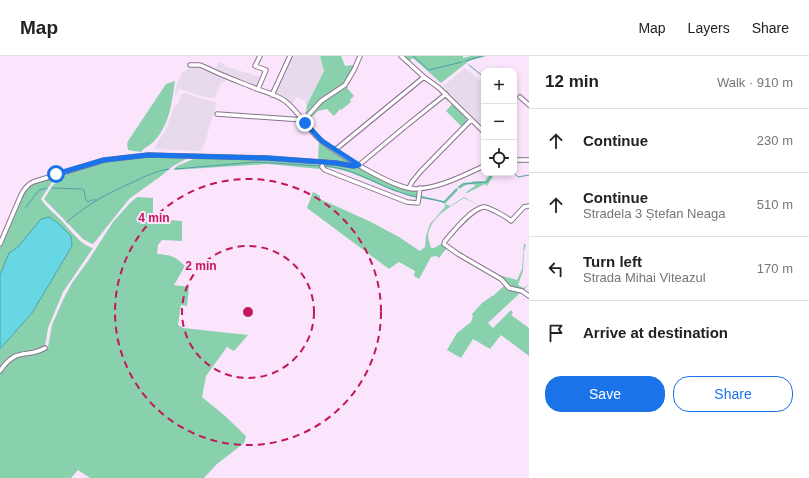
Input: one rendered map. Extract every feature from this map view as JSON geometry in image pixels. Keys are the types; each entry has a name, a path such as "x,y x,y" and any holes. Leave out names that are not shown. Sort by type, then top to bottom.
{"street":[{"path":"258,89 266,70 256,66 260,56"},
{"path":"272,95 290,56"},
{"path":"304,120 321,101 345,85 360,56"},
{"path":"401,56 424,77 446,94 481,129"},
{"path":"190,65 207,68 286,102 318,137 335,150 396,185 409,188 432,186 481,167"},
{"path":"335,150 424,77"},
{"path":"0,244 20,195 24,188 33,182 104,160 148,155 267,158 323,162 353,166 359,165 446,94"},
{"path":"520,97 529,105"},
{"path":"217,114 304,120"},
{"path":"409,188 421,171 471,120"},
{"path":"517,160 529,160"},
{"path":"323,162 322,167 325,170 407,202 418,203 420,188"},
{"path":"529,206 524,207 511,221 487,207 482,207 462,222 444,242 448,248 501,279 509,288 522,291 529,296"},
{"path":"0,371 8,361 17,355 45,348"}],"shaded area":[{"path":"291,56 320,56 324,71 307,105 305,104 305,101 297,97 292,105 284,98 274,93"},
{"path":"218,62 225,64 224,66 261,77 257,87 215,70"},
{"path":"196,67 227,79 221,83 215,98 209,98 179,89 174,99 177,83 182,73 190,68"},
{"path":"465,68 481,81 481,122 478,122 442,87"},
{"path":"184,93 217,103 202,151 154,149 167,127 175,104 178,104 181,94"}],"green space":[{"path":"320,56 341,56 345,66 354,65 355,62 356,64 345,84 322,99 305,117 307,105 324,71"},
{"path":"463,56 463,58 471,56 487,56 469,61 441,83 413,58 409,61 405,57"},
{"path":"175,81 170,112 160,134 141,152 128,150 128,141 166,84"},
{"path":"347,86 354,96 350,100 351,102 341,110 340,109 334,116 327,109 318,111 307,122 307,119 323,101"},
{"path":"445,96 467,117 466,123 462,127 446,111 452,104 443,97"},
{"path":"319,141 354,165 334,161 318,160"},
{"path":"154,156 188,158 173,166 129,199 92,244 83,239 44,199 53,185 70,172 104,161"},
{"path":"196,158 282,161 321,165 319,169 268,164 173,170 177,166"},
{"path":"324,165 360,167 402,188 415,190 418,193 418,198 394,191 343,170 324,167"},
{"path":"65,173 52,182 41,199 79,240 93,248 63,292 48,328 45,346 35,350 21,352 24,355 44,350 48,347 52,325 63,300 72,283 113,222 137,197 153,198 153,219 182,221 182,241 162,240 158,245 157,254 172,257 185,266 174,285 189,287 187,306 181,305 178,325 183,328 248,335 234,351 227,347 206,376 202,397 246,436 244,443 217,464 204,478 90,478 78,470 71,478 0,478 0,349 32,313 72,246 25,239 18,247 9,253 0,275 0,247 25,190 32,184"},
{"path":"488,176 493,176 487,186 485,184 467,193 465,193 476,185 472,184 463,186 460,189 457,187 463,183 485,181"},
{"path":"456,188 458,190 445,204 438,201 420,198 422,189 422,196 444,201"},
{"path":"313,192 320,196 320,199 369,221 399,237 420,251 425,247 426,236 430,224 445,207 445,204 450,206 464,197 480,206 464,198 447,209 432,223 428,236 431,248 441,244 447,248 439,258 436,256 431,257 419,279 414,276 415,271 399,262 389,269 307,208"},
{"path":"524,243 526,245 524,251 523,271 518,285 524,288 529,284 523,291 511,288 502,278 495,274 517,280 522,269"},
{"path":"505,285 521,292 488,323 493,328 511,310 513,313 511,315 529,328 529,356 501,335 490,349 473,339 461,358 447,350 457,333 471,322 473,316 472,314 482,303 493,296"}],"water":[{"path":"49,217 58,223 71,236 72,246 32,313 0,349 0,275 9,253 18,247 41,219"}],"waterway":[{"path":"413,56 429,70 462,62"},
{"path":"465,61 482,56"},
{"path":"469,65 481,75"},
{"path":"436,88 442,94"},
{"path":"175,169 256,162 320,166"},
{"path":"324,166 348,171 393,190 417,197"},
{"path":"67,222 90,205 114,191 150,174 169,169"},
{"path":"517,176 529,175"},
{"path":"460,187 463,184 487,182 491,176"},
{"path":"26,207 39,190 47,188"},
{"path":"52,188 82,189 84,190 86,200 88,202 91,200 97,200"},
{"path":"421,197 444,202 457,189"}],"route":[{"path":"56,174 104,160 148,155 267,158 336,163 353,166 359,165 322,141 305,123"}]}
